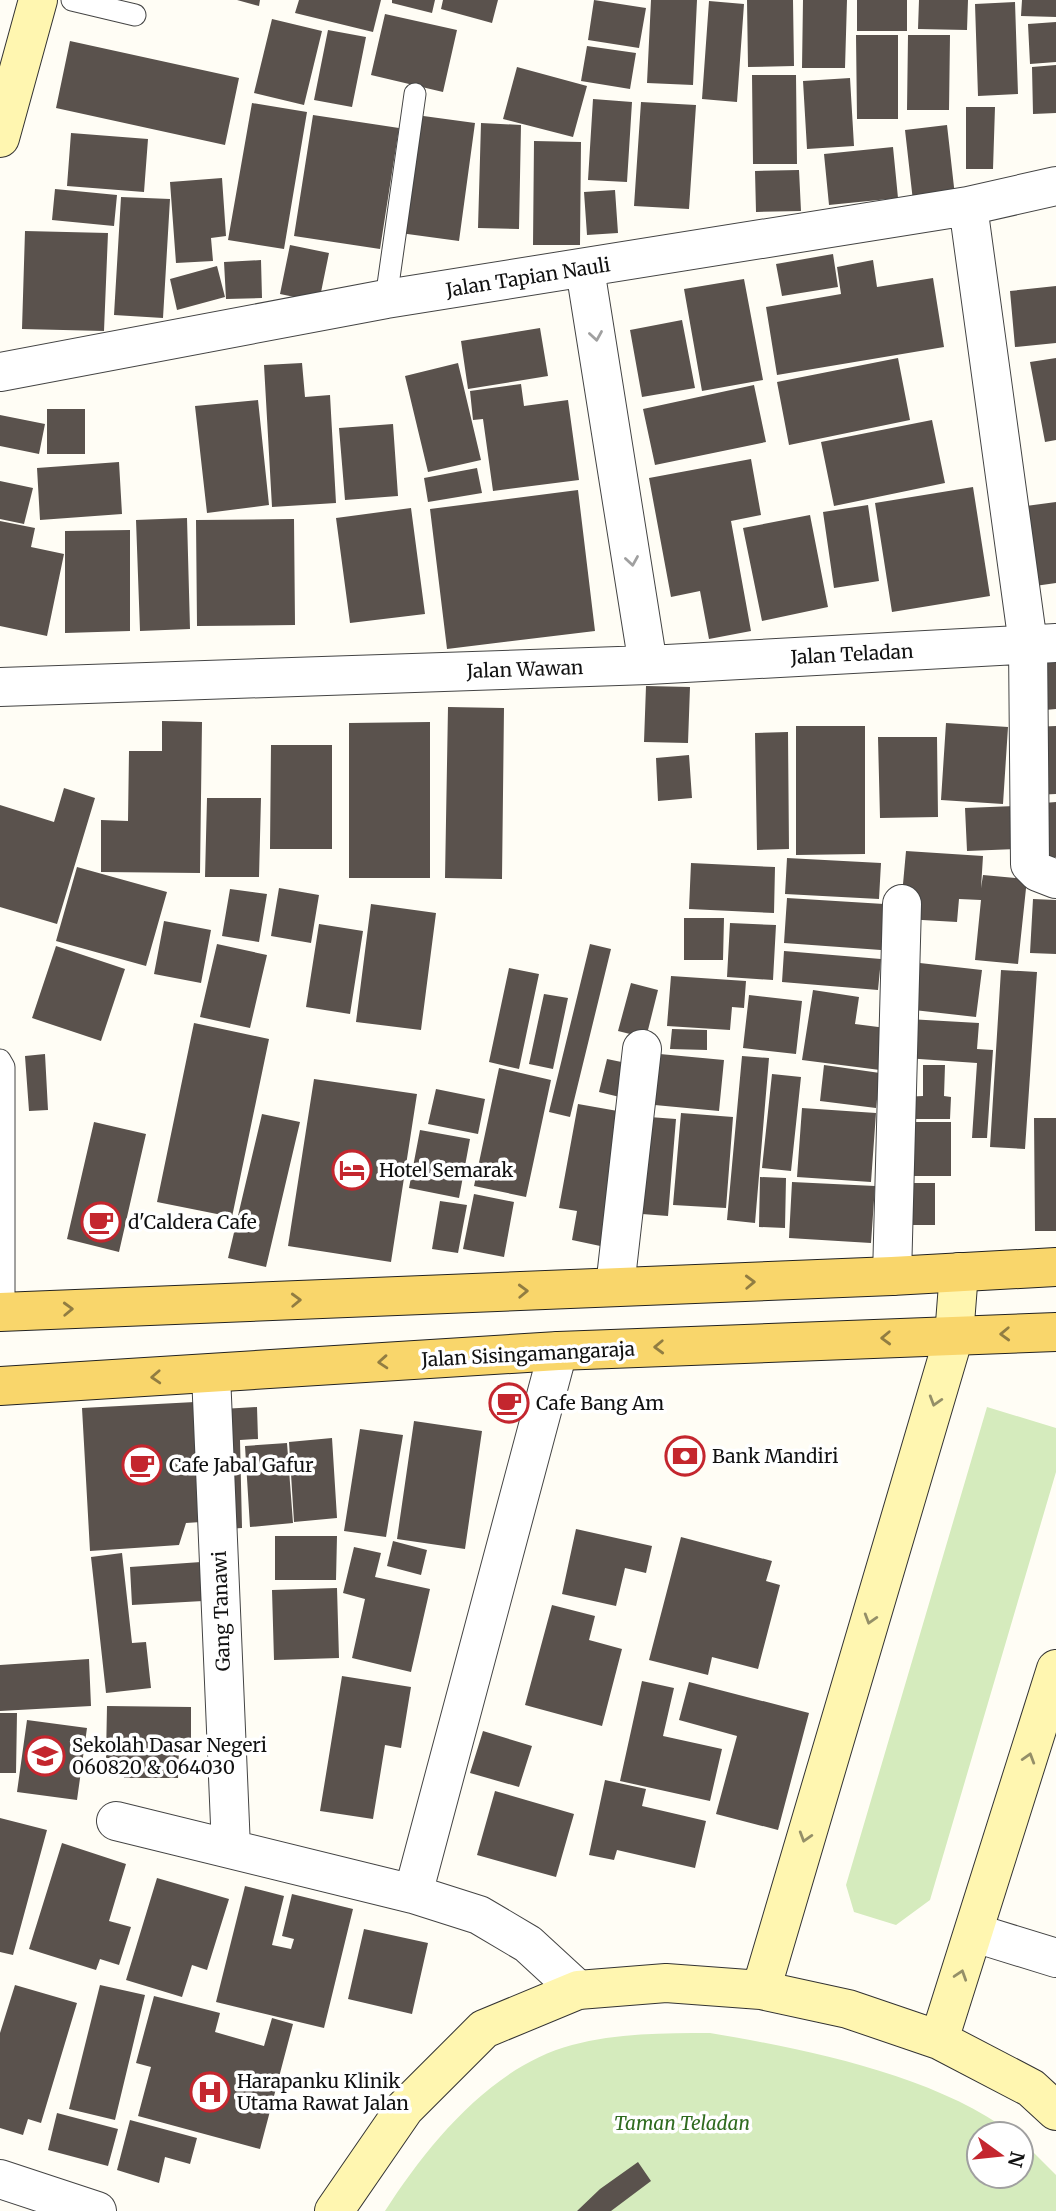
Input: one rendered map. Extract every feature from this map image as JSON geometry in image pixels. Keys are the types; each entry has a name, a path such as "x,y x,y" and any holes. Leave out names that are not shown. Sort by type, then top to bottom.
{"main road":[{"path":"2,1312 1056,1267"},
{"name":"Jalan Sisingamangaraja","path":"0,1386 558,1351 1056,1332"}],"street":[{"path":"0,138 38,0"},
{"name":"Jalan Tapian Nauli","path":"0,372 386,299 968,205 1056,186"},
{"path":"968,205 1042,644 1030,864 1038,872 1056,879"},
{"path":"585,268 648,665"},
{"name":"Jalan Teladan","path":"648,665 1042,644"},
{"name":"Jalan Wawan","path":"0,687 648,665"},
{"path":"892,1276 902,904"},
{"path":"615,1287 642,1049"},
{"path":"761,1990 954,1336 959,1272"},
{"path":"413,1894 558,1351"},
{"name":"Gang Tanawi","path":"211,1374 231,1848"},
{"path":"939,2040 975,1933 1056,1669"},
{"path":"116,1821 413,1894 479,1915 528,1944 578,1990"},
{"path":"975,1933 1056,1958"},
{"path":"334,2211 405,2108 484,2029 578,1990 666,1983 761,1990 848,2009 939,2040 1031,2088 1056,2111"},
{"path":"0,2179 97,2211"}],"lane":[{"path":"72,0 135,15"},
{"path":"386,299 415,94"},
{"path":"0,1059 4,1067 2,1312"}],"green space":[{"path":"987,1407 1056,1428 1056,1472 930,1900 896,1925 854,1912 846,1885"},
{"name":"Taman Teladan","path":"675,2033 710,2033 827,2056 908,2080 946,2096 992,2120 965,2120 965,2190 1035,2190 1035,2154 1056,2175 1056,2211 385,2211 442,2135 489,2089 515,2070 543,2055 589,2041"}],"building":[{"path":"237,0 260,0 259,6"},
{"path":"299,0 381,0 373,32 295,13"},
{"path":"392,0 435,0 432,13 392,3"},
{"path":"443,0 498,0 492,23 441,9"},
{"path":"594,0 646,8 639,48 588,40"},
{"path":"651,0 697,0 693,85 647,83"},
{"path":"747,0 793,0 794,66 748,67"},
{"path":"803,0 847,0 845,68 802,68"},
{"path":"857,0 907,0 907,31 857,31"},
{"path":"919,0 968,0 967,30 918,29"},
{"path":"1022,0 1056,0 1056,17 1021,16"},
{"path":"709,1 744,4 737,102 702,99"},
{"path":"1015,2 1018,94 978,96 975,4"},
{"path":"385,14 457,30 443,92 371,75"},
{"path":"272,19 322,31 304,105 254,93"},
{"path":"1056,22 1056,62 1030,64 1028,24"},
{"path":"328,30 366,37 352,107 314,100"},
{"path":"856,35 898,35 898,119 857,119"},
{"path":"908,35 950,35 949,110 907,110"},
{"path":"70,41 239,78 225,145 56,108"},
{"path":"587,46 636,53 630,89 581,81"},
{"path":"1056,65 1056,113 1033,114 1032,67"},
{"path":"517,67 587,86 573,137 503,119"},
{"path":"752,75 796,75 797,164 753,164"},
{"path":"850,78 854,146 807,149 803,81"},
{"path":"593,99 632,102 627,182 588,180"},
{"path":"641,102 696,105 689,209 634,206"},
{"path":"252,103 307,112 284,249 228,240"},
{"path":"966,107 995,107 993,169 966,169"},
{"path":"313,115 399,128 380,249 294,236"},
{"path":"416,115 475,123 459,241 400,233"},
{"path":"481,123 521,125 519,229 478,228"},
{"path":"947,125 955,196 913,201 905,130"},
{"path":"71,133 148,139 144,192 67,186"},
{"path":"534,141 581,142 580,245 533,245"},
{"path":"893,147 898,198 829,205 824,154"},
{"path":"799,170 801,211 756,212 755,171"},
{"path":"222,178 226,236 211,238 213,261 176,263 170,182"},
{"path":"55,189 117,195 114,226 52,220"},
{"path":"615,190 618,233 587,235 584,192"},
{"path":"121,197 170,199 163,318 114,315"},
{"path":"25,231 108,233 104,331 22,329"},
{"path":"290,245 329,253 319,302 280,294"},
{"path":"833,254 838,287 782,296 776,264"},
{"path":"261,260 262,298 226,299 224,262"},
{"path":"873,260 877,287 933,278 944,347 777,375 766,307 841,294 837,267"},
{"path":"217,266 225,297 177,310 170,279"},
{"path":"744,279 763,380 702,391 684,289"},
{"path":"1056,286 1056,343 1015,347 1010,291"},
{"path":"682,320 695,388 642,397 630,330"},
{"path":"540,328 548,376 468,389 461,341"},
{"path":"898,358 910,420 789,445 777,382"},
{"path":"1056,358 1056,440 1045,442 1030,362"},
{"path":"302,363 305,397 330,395 336,503 272,507 264,365"},
{"path":"458,363 481,460 428,472 405,376"},
{"path":"521,384 524,406 568,400 579,480 493,491 483,419 473,420 470,391"},
{"path":"754,385 766,442 655,465 643,409"},
{"path":"258,400 269,505 207,513 195,406"},
{"path":"47,409 85,409 85,454 47,454"},
{"path":"0,415 45,424 39,454 0,446"},
{"path":"932,420 945,483 834,506 821,442"},
{"path":"393,424 398,496 345,500 339,428"},
{"path":"751,459 761,515 731,521 751,631 709,639 700,591 671,597 649,478"},
{"path":"119,462 122,514 40,520 37,468"},
{"path":"477,468 482,493 428,502 424,478"},
{"path":"0,481 33,488 24,524 0,519"},
{"path":"973,487 990,596 892,612 875,503"},
{"path":"578,490 595,631 447,649 430,509"},
{"path":"1056,502 1056,583 1035,586 1026,506"},
{"path":"868,505 879,581 834,588 823,512"},
{"path":"411,508 425,614 350,623 336,518"},
{"path":"810,515 828,607 762,621 743,528"},
{"path":"187,518 190,629 140,631 136,520"},
{"path":"294,519 295,625 197,626 196,520"},
{"path":"0,521 35,528 31,547 64,554 47,636 0,626"},
{"path":"130,530 130,631 65,633 65,531"},
{"path":"1056,661 1056,709 1034,711 1032,662"},
{"path":"646,686 690,687 688,743 644,742"},
{"path":"448,707 504,708 502,879 445,878"},
{"path":"162,721 202,722 200,873 101,872 101,820 128,821 129,751 162,751"},
{"path":"430,722 430,878 349,878 349,723"},
{"path":"946,723 1008,727 1003,804 941,800"},
{"path":"796,726 865,726 865,854 796,855"},
{"path":"1056,726 1056,794 1034,795 1031,727"},
{"path":"788,732 789,849 757,850 755,733"},
{"path":"878,737 937,737 938,817 880,818"},
{"path":"271,745 332,745 332,849 270,849"},
{"path":"689,755 692,798 658,801 656,758"},
{"path":"64,788 95,798 57,924 0,907 0,805 54,822"},
{"path":"207,798 261,798 259,877 205,877"},
{"path":"1056,802 1056,857 1036,859 1032,804"},
{"path":"1015,806 1016,849 967,851 965,808"},
{"path":"906,851 983,856 981,888 983,875 1027,879 1018,964 975,960 981,900 959,899 957,922 905,919 902,895"},
{"path":"787,858 881,863 879,899 785,894"},
{"path":"691,863 775,867 774,913 689,909"},
{"path":"77,867 167,892 146,966 56,941"},
{"path":"279,888 319,895 311,943 271,936"},
{"path":"230,889 267,894 259,942 222,936"},
{"path":"787,898 884,904 881,950 784,943"},
{"path":"1033,899 1056,900 1056,954 1030,953"},
{"path":"371,904 436,913 421,1030 356,1022"},
{"path":"684,918 724,918 723,960 684,960"},
{"path":"164,921 211,930 201,983 154,974"},
{"path":"730,923 776,925 773,980 727,977"},
{"path":"319,924 363,931 350,1014 306,1007"},
{"path":"217,944 267,955 250,1028 200,1017"},
{"path":"590,944 611,949 570,1117 549,1112"},
{"path":"56,946 125,969 101,1041 32,1018"},
{"path":"784,951 881,959 878,990 782,982"},
{"path":"911,962 982,970 976,1017 905,1009"},
{"path":"509,968 539,974 519,1069 489,1062"},
{"path":"1001,970 1037,972 1025,1149 990,1147"},
{"path":"671,976 746,981 744,1008 732,1007 730,1030 667,1026"},
{"path":"631,983 658,990 646,1038 618,1031"},
{"path":"813,990 859,997 855,1024 886,1028 880,1070 802,1060"},
{"path":"544,994 568,998 553,1069 529,1064"},
{"path":"749,995 802,1001 796,1054 743,1048"},
{"path":"908,1019 979,1023 977,1049 993,1050 987,1138 972,1138 977,1063 905,1058"},
{"path":"194,1023 269,1039 232,1217 157,1202"},
{"path":"672,1029 707,1030 707,1050 670,1049"},
{"path":"649,1053 724,1060 719,1111 644,1104"},
{"path":"45,1054 48,1110 29,1111 25,1056"},
{"path":"742,1056 769,1058 755,1223 727,1220"},
{"path":"607,1059 636,1065 628,1099 599,1092"},
{"path":"824,1065 880,1073 876,1108 820,1101"},
{"path":"923,1065 945,1065 944,1096 951,1097 950,1119 903,1119 903,1097 923,1096"},
{"path":"499,1068 551,1080 526,1197 474,1186"},
{"path":"772,1074 801,1077 791,1171 762,1168"},
{"name":"Hotel Semarak","path":"314,1079 417,1094 391,1262 288,1246"},
{"path":"436,1089 485,1099 478,1134 428,1124"},
{"path":"578,1104 629,1113 605,1247 572,1240 577,1211 559,1208"},
{"path":"802,1108 876,1113 871,1182 797,1177"},
{"path":"681,1113 733,1117 726,1208 673,1205"},
{"path":"262,1114 300,1122 266,1267 228,1258"},
{"path":"636,1116 676,1119 668,1216 629,1213"},
{"path":"1034,1118 1056,1118 1056,1231 1035,1231"},
{"path":"94,1122 146,1134 119,1252 67,1239"},
{"path":"899,1122 951,1122 951,1176 900,1176"},
{"path":"420,1130 470,1139 459,1198 409,1188"},
{"path":"760,1177 786,1178 785,1228 759,1227"},
{"path":"792,1182 875,1186 871,1243 789,1238"},
{"path":"899,1183 935,1183 935,1225 899,1225"},
{"path":"474,1194 514,1202 504,1257 463,1249"},
{"path":"440,1201 467,1205 458,1253 432,1249"},
{"name":"Cafe Bang Am","path":"498,1385 529,1395 520,1421 489,1410"},
{"name":"Cafe Jabal Gafur","path":"195,1402 201,1522 186,1523 179,1545 90,1551 82,1408"},
{"path":"257,1407 258,1439 240,1440 242,1528 225,1529 222,1409"},
{"path":"414,1421 482,1431 465,1549 397,1539"},
{"path":"360,1429 403,1435 386,1537 344,1531"},
{"path":"332,1438 337,1518 294,1522 289,1442"},
{"path":"287,1443 293,1523 250,1527 245,1446"},
{"path":"576,1529 652,1546 646,1573 625,1568 616,1606 562,1594"},
{"path":"275,1536 337,1536 336,1580 275,1580"},
{"path":"681,1537 772,1561 766,1581 780,1585 758,1669 712,1657 708,1675 649,1660"},
{"path":"393,1541 427,1550 421,1575 387,1566"},
{"path":"354,1547 381,1553 375,1577 430,1589 411,1672 352,1658 365,1599 343,1593"},
{"path":"122,1553 132,1643 146,1642 151,1688 106,1693 91,1557"},
{"path":"201,1562 203,1601 132,1605 130,1567"},
{"path":"337,1588 339,1658 274,1660 272,1590"},
{"path":"552,1605 595,1616 589,1640 622,1649 602,1726 525,1705"},
{"path":"89,1659 91,1706 0,1711 0,1665"},
{"path":"342,1676 411,1687 401,1748 385,1745 373,1819 320,1811"},
{"path":"642,1681 674,1688 663,1736 722,1749 710,1801 620,1781"},
{"path":"689,1682 809,1713 778,1830 716,1814 737,1736 679,1720"},
{"path":"107,1706 191,1707 191,1748 179,1748 178,1778 124,1778 124,1759 106,1758"},
{"path":"0,1713 17,1713 16,1773 0,1773"},
{"path":"27,1720 87,1728 77,1800 17,1792"},
{"path":"483,1731 532,1746 519,1787 470,1773"},
{"path":"605,1780 646,1789 642,1806 706,1821 695,1868 617,1850 614,1860 589,1855"},
{"path":"495,1791 574,1814 556,1877 477,1855"},
{"path":"0,1818 47,1830 13,1955 0,1952"},
{"path":"62,1843 126,1864 109,1921 131,1927 119,1965 100,1959 96,1970 29,1949"},
{"path":"157,1878 229,1899 207,1970 192,1965 182,1997 126,1980"},
{"path":"245,1886 284,1896 272,1945 291,1949 294,1939 282,1936 292,1894 353,1909 324,2028 216,2002"},
{"path":"364,1929 428,1943 412,2014 348,1999"},
{"path":"15,1985 77,2003 41,2123 28,2119 23,2135 0,2128 0,2033"},
{"path":"100,1985 145,1995 115,2120 69,2109"},
{"name":"Harapanku Klinik Utama Rawat Jalan","path":"154,1996 220,2013 215,2032 264,2046 272,2018 293,2024 260,2149 138,2116 151,2067 136,2063"},
{"path":"57,2113 118,2129 108,2166 48,2150"},
{"path":"130,2120 197,2138 190,2164 165,2157 159,2183 117,2170"},
{"path":"638,2162 651,2181 611,2211 577,2211 600,2189"}],"place":[{"name":"Hotel Semarak","path":"352,1170"},
{"name":"d'Caldera Cafe","path":"101,1222"},
{"name":"Cafe Bang Am","path":"509,1403"},
{"name":"Bank Mandiri","path":"685,1456"},
{"name":"Cafe Jabal Gafur","path":"142,1465"},
{"name":"Sekolah Dasar Negeri 060820 & 064030","path":"45,1756"},
{"name":"Harapanku Klinik Utama Rawat Jalan","path":"210,2092"}]}
